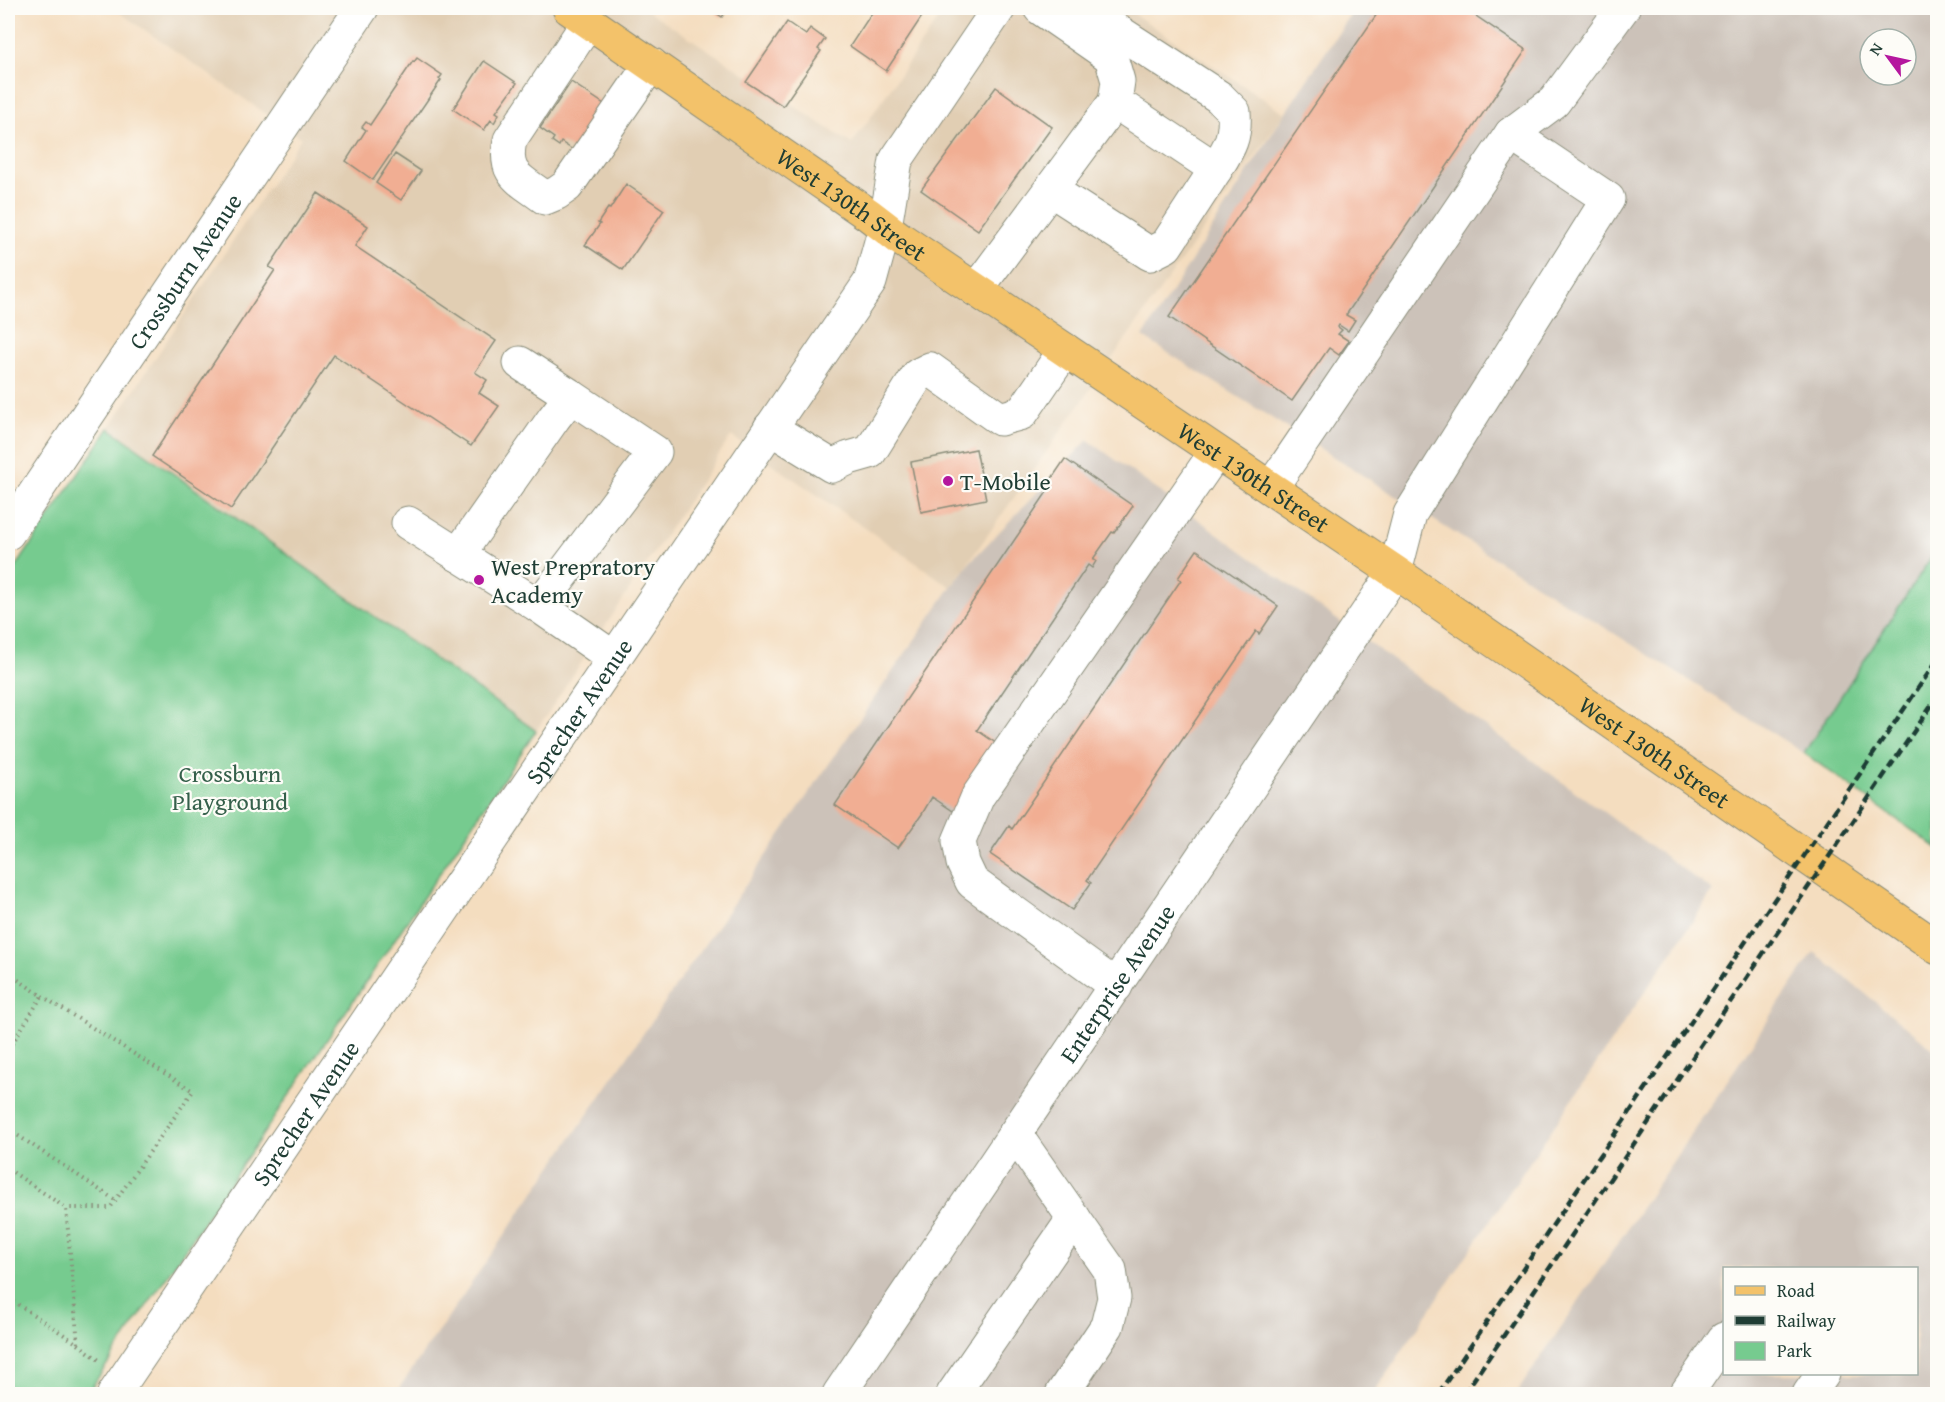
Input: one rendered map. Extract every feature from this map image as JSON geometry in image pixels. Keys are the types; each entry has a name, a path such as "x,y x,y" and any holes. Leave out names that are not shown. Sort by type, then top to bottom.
{"main road":[{"name":"West 130th Street","path":"579,14 976,290 1395,572 1938,948"}],"street":[{"name":"Crossburn Avenue","path":"8,533 362,8"},
{"name":"Sprecher Avenue","path":"110,1380 614,658 870,282 885,227 896,160 999,8"},
{"path":"976,290 1115,102 1118,81 1111,57 1040,8"},
{"path":"1051,190 1150,254 1166,246 1216,169 1230,145 1235,130 1234,112 1219,97 1082,8"},
{"path":"1271,488 1511,134 1554,102 1623,8"},
{"path":"579,14 510,140 507,156 511,172 545,198 557,194 567,186 651,64"},
{"path":"1115,102 1216,169"},
{"name":"Enterprise Avenue","path":"840,1395 1395,572 1410,514 1608,199 1511,134"},
{"path":"770,428 832,466 870,452 918,375 930,369 1000,419 1022,413 1065,350"},
{"path":"520,363 655,452 539,606"},
{"path":"458,555 571,396"},
{"path":"1116,986 972,882 963,863 959,841 978,796 1216,452"},
{"path":"408,523 539,606 614,658"},
{"path":"1015,1134 1110,1270 1114,1298 1107,1326 1062,1395"},
{"path":"953,1395 1074,1218"},
{"path":"1686,1395 1723,1342"},
{"path":"1809,1395 1823,1375"},
{"path":"1818,1395 1824,1375"}],"path":[{"path":"8,973 193,1091 110,1208 66,1208 8,1169"},
{"path":"8,1050 42,996"},
{"path":"8,1129 115,1200"},
{"path":"66,1208 78,1344"},
{"path":"8,1298 78,1344 110,1380"}],"shaded area":[{"path":"113,8 644,8 852,144 946,8 1125,8 1285,113 951,587 731,436 536,731 109,428 301,138"},
{"path":"1355,8 1937,8 1937,548 1804,753 1143,337 1285,113"},
{"path":"1088,440 1713,891 1373,1394 395,1394 951,587 970,562"},
{"path":"1814,952 1937,1052 1937,1394 1516,1394"}],"green space":[{"name":"Crossburn Playground","path":"109,428 536,731 87,1394 8,1394 8,579"},
{"path":"1937,548 1937,848 1804,753"}],"building":[{"path":"709,8 729,8 722,17"},
{"path":"875,8 913,8 923,15 886,71 850,46"},
{"path":"1381,8 1464,8 1526,50 1346,315 1355,320 1348,331 1339,325 1338,327 1342,330 1338,334 1349,341 1339,355 1329,348 1292,401 1169,317"},
{"path":"787,22 806,35 810,28 825,39 818,49 821,51 783,106 746,82"},
{"path":"417,58 442,75 439,79 441,80 373,180 346,161 366,130 362,127 366,122 370,125"},
{"path":"484,61 517,83 496,112 499,114 494,123 491,120 484,130 453,109"},
{"path":"571,82 607,106 576,152 561,142 559,146 552,141 554,138 540,128"},
{"path":"996,87 1052,127 978,230 921,190"},
{"path":"395,154 421,171 401,200 376,183"},
{"path":"626,184 664,210 623,270 585,245"},
{"path":"318,193 368,226 355,246 496,341 475,372 487,380 479,393 499,406 471,446 334,355 231,509 152,456 275,270 269,267"},
{"name":"T-Mobile","path":"976,449 986,499 921,512 911,462"},
{"path":"1065,459 1133,506 1093,559 1096,561 1092,568 1088,565 977,730 1000,746 956,813 932,797 898,848 835,805 1049,489 1046,487"},
{"path":"1197,550 1278,606 1259,634 1256,631 1087,880 1091,883 1072,910 990,854 1009,826 1012,829 1181,580 1178,578"}],"railway":[{"path":"1438,1394 1938,659"},
{"path":"1464,1394 1938,696"}],"place":[{"name":"T-Mobile","path":"948,481"},
{"name":"West Prepratory Academy","path":"479,580"}]}
